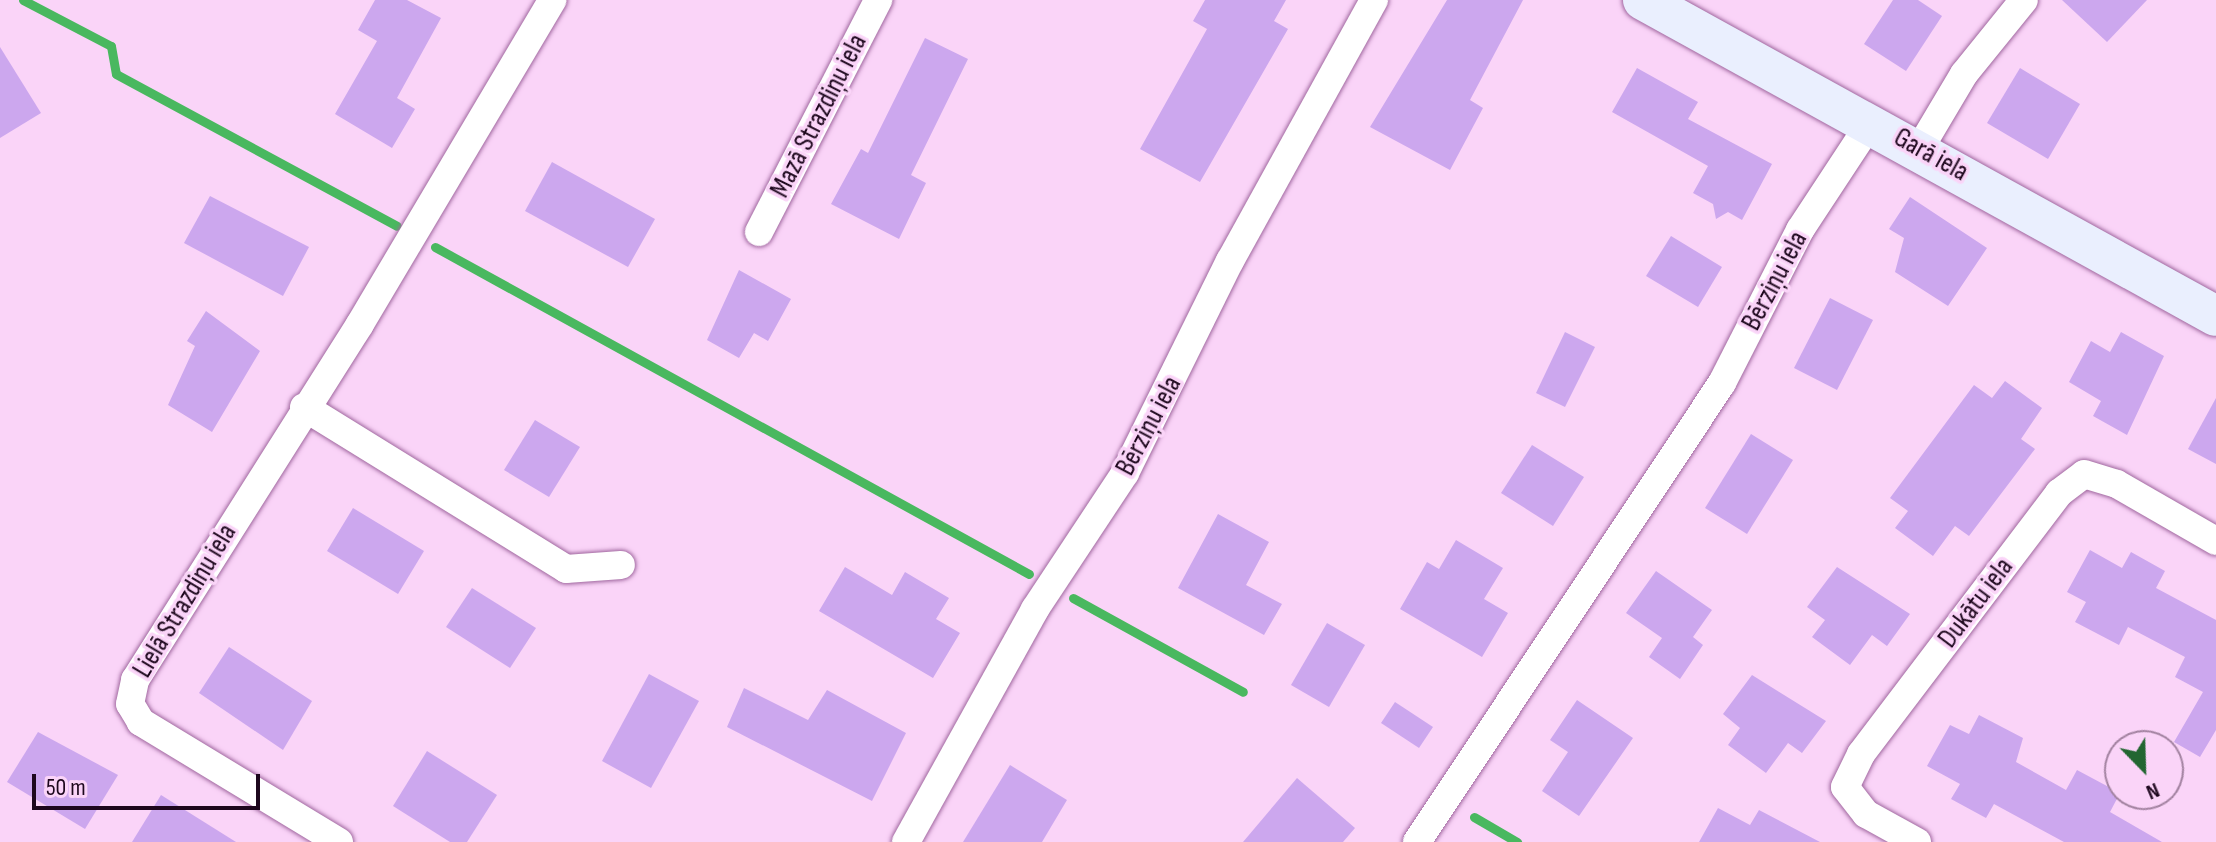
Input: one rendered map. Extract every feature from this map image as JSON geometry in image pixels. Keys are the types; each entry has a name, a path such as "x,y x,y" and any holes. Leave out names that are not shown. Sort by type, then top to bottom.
{"street":[{"name":"Lielā Strazdiņu iela","path":"339,842 141,722 130,704 135,680 552,0"},
{"name":"Mazā Strazdiņu iela","path":"759,232 878,0"},
{"name":"Bērziņu iela","path":"906,842 1035,609 1125,473 1230,261 1374,0"},
{"path":"1920,148 1964,74 2024,0"},
{"name":"Garā iela","path":"1658,4 2216,316"},
{"name":"Bērziņu iela","path":"1417,842 1722,383 1800,230 1871,122"},
{"path":"304,407 566,569 621,565"},
{"name":"Dukātu iela","path":"1917,842 1866,814 1845,787 1861,754 2059,493 2084,474 2117,484 2216,541"}],"building":[{"path":"375,0 407,0 441,18 397,98 415,109 392,148 335,114 377,41 358,30"},
{"path":"1205,0 1286,0 1274,21 1288,29 1200,182 1140,149 1207,29 1193,21"},
{"path":"1447,0 1523,0 1470,100 1483,108 1450,170 1370,127"},
{"path":"1893,0 1918,0 1942,16 1906,71 1864,44"},
{"path":"2062,0 2147,0 2107,42"},
{"path":"925,38 968,59 911,175 926,183 899,239 831,204 861,149 868,153"},
{"path":"0,47 41,113 0,138"},
{"path":"1637,68 1698,102 1688,119 1772,164 1742,220 1728,212 1716,219 1713,204 1693,193 1708,166 1612,112"},
{"path":"2020,68 2080,104 2048,159 1987,123"},
{"path":"552,162 655,219 628,267 525,211"},
{"path":"210,196 309,247 283,296 184,243"},
{"path":"1910,197 1987,248 1948,306 1895,272 1904,238 1889,229"},
{"path":"1671,236 1722,267 1698,307 1646,276"},
{"path":"739,270 791,299 768,341 754,333 739,358 707,340"},
{"path":"1830,298 1873,320 1837,390 1794,368"},
{"path":"206,311 260,351 212,432 168,405 195,346 187,341"},
{"path":"1565,332 1595,347 1565,407 1536,393"},
{"path":"2121,332 2164,356 2127,435 2093,416 2101,401 2069,382 2091,341 2110,352"},
{"path":"2005,381 2042,408 2021,439 2035,449 1969,536 1955,526 1933,556 1895,528 1908,511 1890,498 1974,385 1992,398"},
{"path":"2216,398 2216,464 2188,449"},
{"path":"535,420 580,447 549,497 504,470"},
{"path":"1751,434 1793,460 1747,534 1705,508"},
{"path":"1532,445 1584,477 1553,526 1501,493"},
{"path":"353,508 424,551 398,594 327,551"},
{"path":"1218,514 1269,542 1246,585 1282,604 1264,635 1178,588"},
{"path":"1456,540 1503,568 1484,599 1508,613 1482,657 1400,609 1427,562 1439,569"},
{"path":"2090,550 2122,568 2131,552 2165,571 2156,588 2216,620 2216,730 2200,757 2184,748 2184,730 2181,730 2203,692 2175,677 2185,657 2128,627 2119,645 2075,622 2086,602 2067,592"},
{"path":"845,567 892,595 905,572 949,598 936,619 960,633 933,678 819,611"},
{"path":"1837,567 1910,614 1887,646 1872,635 1850,665 1812,637 1825,620 1807,607"},
{"path":"1656,571 1712,610 1693,637 1703,645 1680,679 1649,657 1662,638 1626,613"},
{"path":"472,588 536,628 510,668 446,627"},
{"path":"1327,623 1365,645 1329,707 1291,685"},
{"path":"229,647 312,701 283,750 199,693"},
{"path":"649,674 699,701 651,788 602,761"},
{"path":"1752,675 1826,721 1802,753 1788,743 1766,773 1728,745 1740,728 1723,714"},
{"path":"744,688 808,720 827,690 906,733 872,801 727,727"},
{"path":"1577,700 1633,738 1579,816 1542,791 1568,752 1550,740"},
{"path":"1395,702 1433,727 1419,748 1381,723"},
{"path":"1979,715 2023,738 2016,762 2066,790 2077,770 2104,784 2104,810 2111,810 2162,842 2064,842 1994,804 1986,818 1951,799 1960,784 1927,766 1950,725 1969,734"},
{"path":"38,732 118,775 85,829 7,782"},
{"path":"427,751 497,795 467,842 450,842 393,806"},
{"path":"1010,765 1067,800 1042,842 963,842"},
{"path":"1297,778 1355,828 1343,842 1243,842"},
{"path":"161,795 236,842 132,842"},
{"path":"1718,808 1750,825 1759,810 1820,842 1699,842"}],"waterway":[{"path":"23,0 111,46 116,74 397,226"},
{"path":"435,247 1029,574"},
{"path":"1073,598 1243,692"},
{"path":"1474,817 1517,842"}]}
